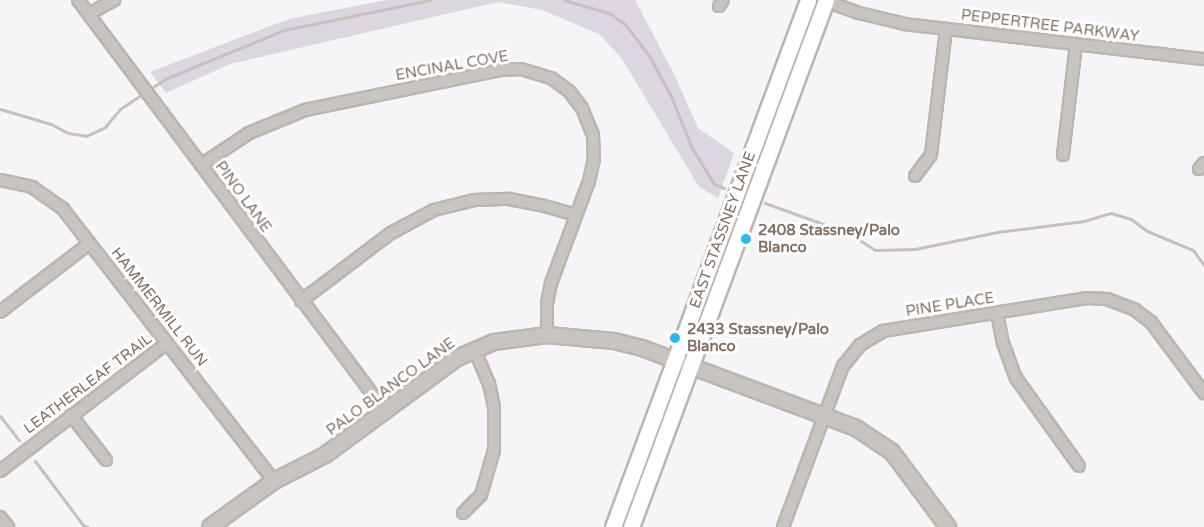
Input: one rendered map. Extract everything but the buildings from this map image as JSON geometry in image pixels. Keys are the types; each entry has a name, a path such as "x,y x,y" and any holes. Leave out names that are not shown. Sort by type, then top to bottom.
{"main road":[{"name":"EAST STASSNEY LANE","path":"613,527 808,0"},
{"name":"EAST STASSNEY LANE","path":"631,527 825,0"}],"street":[{"name":"PINO LANE","path":"78,0 385,411"},
{"path":"89,14 114,0"},
{"name":"PEPPERTREE PARKWAY","path":"825,0 882,20 1204,59"},
{"path":"915,176 932,155 946,28"},
{"path":"1063,155 1076,44"},
{"name":"ENCINAL COVE","path":"201,165 249,133 305,110 500,70 521,69 542,74 558,83 576,99 587,117 593,135 594,159 548,293 547,335"},
{"name":"HAMMERMILL RUN","path":"0,180 32,187 54,200 90,243 274,481"},
{"path":"301,301 392,234 434,210 474,200 501,199 526,201 576,215"},
{"path":"0,312 90,243"},
{"name":"PINE PLACE","path":"783,527 843,366 855,350 870,337 884,331 1086,298 1107,299 1144,315 1158,329 1204,393"},
{"path":"997,313 1003,343 1016,378 1079,466"},
{"name":"PALO BLANCO LANE","path":"210,527 274,481 312,464 440,370 474,349 510,338 547,335 614,341 691,366 871,436 887,448 948,527"},
{"name":"LEATHERLEAF TRAIL","path":"0,471 167,343"},
{"path":"463,513 481,495 490,470 495,429 489,384 474,349"},
{"path":"71,415 106,460"},
{"path":"0,517 8,527"}],"shaded area":[{"path":"386,0 635,0 674,74 698,128 734,153 718,198 699,187 622,59 599,34 542,10 498,2 230,64 166,93 150,72 289,19"}],"waterway":[{"path":"0,109 51,124 68,133 86,136 105,127 120,109 165,79 284,30 430,0"},
{"path":"564,0 609,13 625,24 649,56 671,96 692,148 714,184 724,188"},
{"path":"765,203 848,233 875,250 915,249 997,232 1084,221 1111,213 1131,219 1147,231 1193,250 1204,265"},
{"path":"0,416 19,440"},
{"path":"35,461 83,525 88,527"}],"place":[{"name":"2408 Stassney/Palo Blanco","path":"746,239"},
{"name":"2433 Stassney/Palo Blanco","path":"675,338"}]}
